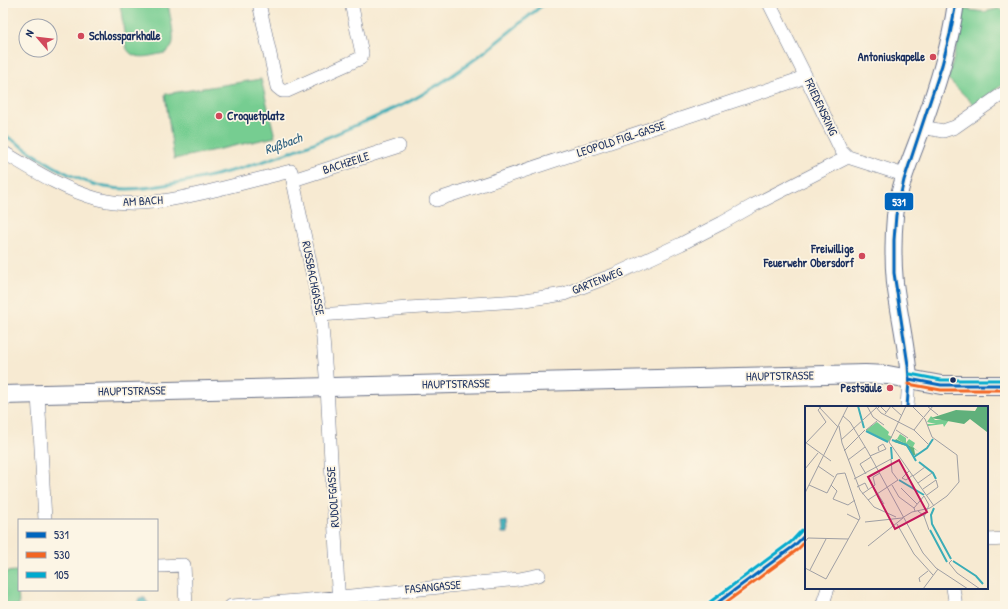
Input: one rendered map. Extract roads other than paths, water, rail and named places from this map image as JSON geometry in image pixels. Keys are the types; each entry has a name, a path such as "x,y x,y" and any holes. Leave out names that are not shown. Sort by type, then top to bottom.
{"main road":[{"name":"HAUPTSTRASSE","path":"3,395 865,374 878,374 951,386 1005,385"}],"street":[{"path":"259,3 277,87 282,91 288,91 361,58 362,52 351,3"},
{"name":"FRIEDENSRING","path":"769,3 806,75 841,150 848,157"},
{"path":"907,406 916,381 908,364 895,282 894,237 896,215 904,175 922,127 947,49 956,3"},
{"name":"LEOPOLD FIGL-GASSE","path":"436,200 741,99 797,80 806,75"},
{"path":"922,127 943,132 955,127 1005,92"},
{"name":"BACHZEILE","path":"292,176 399,146"},
{"name":"AM BACH","path":"3,152 68,188 99,199 130,203 182,198 292,176"},
{"path":"848,157 904,175"},
{"name":"GARTENWEG","path":"321,315 519,301 564,294 616,274 681,244 848,157"},
{"name":"RUSSBACHGASSE","path":"292,176 321,315 327,387"},
{"name":"RUDOLFGASSE","path":"327,387 339,601"},
{"path":"38,394 45,519"},
{"path":"714,606 794,546 805,535"},
{"path":"988,540 1005,539"},
{"path":"158,566 184,565 186,606"},
{"name":"FASANGASSE","path":"231,606 289,602 339,601 519,579 539,575"},
{"path":"822,606 828,589"},
{"path":"953,589 956,606"}],"water":[{"path":"507,521 508,533 502,533 501,522"},
{"path":"139,598 145,598 147,602 153,606 138,606 137,604"}],"waterway":[{"name":"Rußbach","path":"3,134 64,172 105,187 122,189 146,188 196,180 291,152 386,113 410,101 457,72 545,3"}],"place":[{"name":"Schlossparkhalle","path":"81,36"},
{"name":"Antoniuskapelle","path":"933,57"},
{"name":"Croquetplatz","path":"219,116"},
{"name":"Freiwillige Feuerwehr Obersdorf","path":"862,256"},
{"name":"Pestsäule","path":"890,388"}]}
